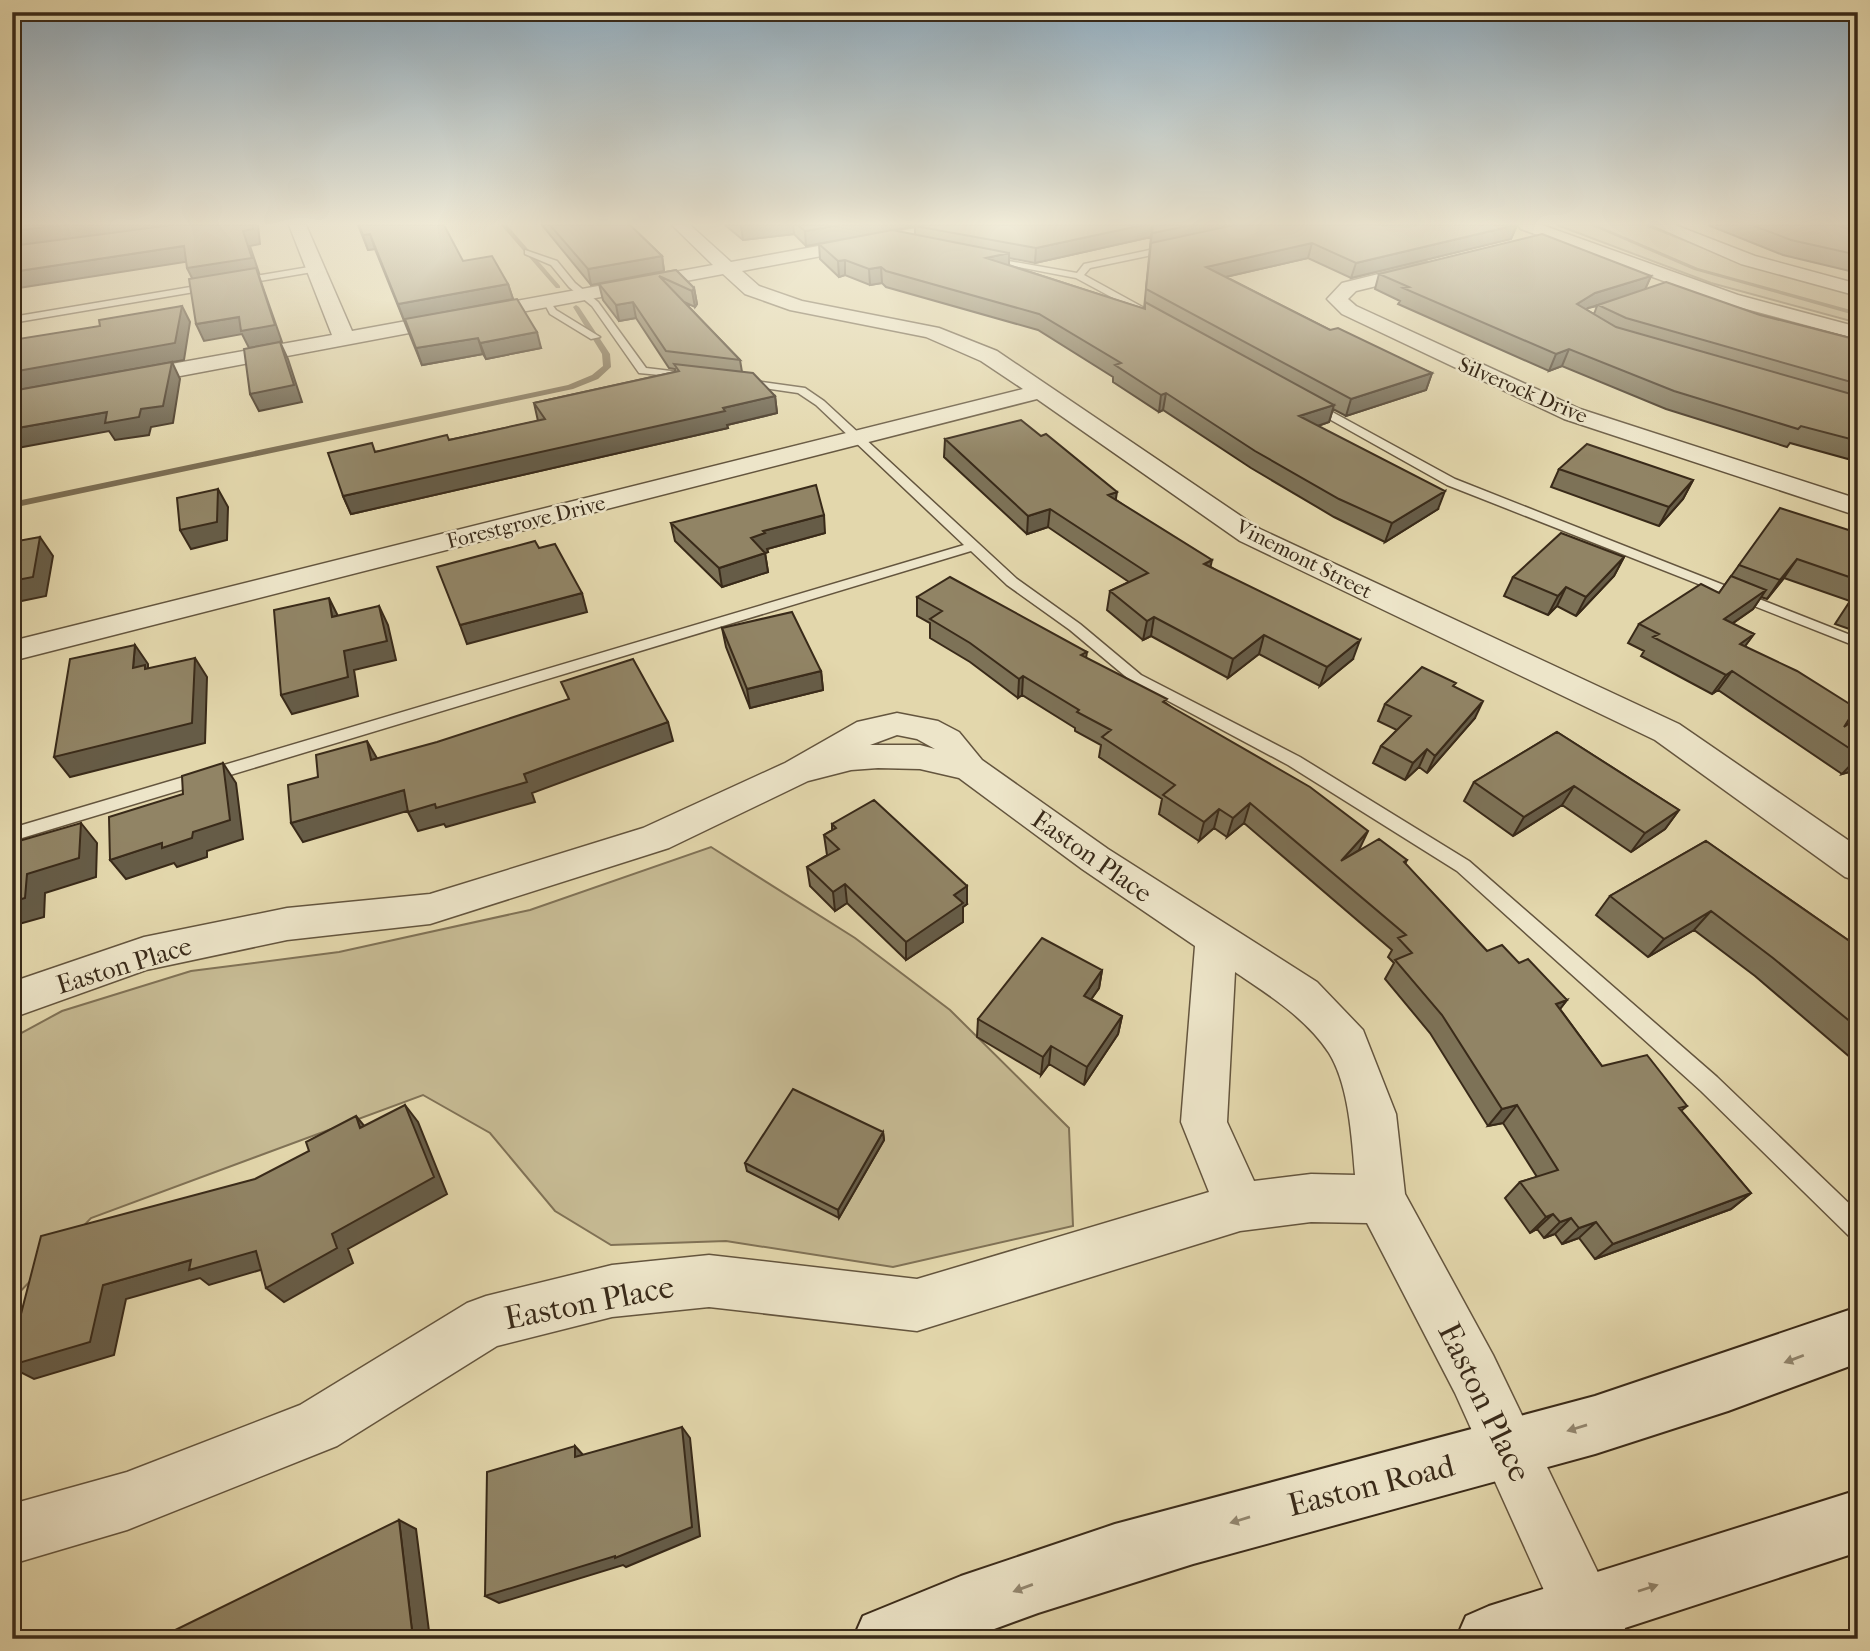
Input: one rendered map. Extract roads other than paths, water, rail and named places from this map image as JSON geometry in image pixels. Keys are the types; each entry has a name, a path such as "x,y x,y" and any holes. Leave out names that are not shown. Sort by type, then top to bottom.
{"main road":[{"name":"Easton Road","path":"886,1639 1065,1572 1272,1510 1510,1450 1773,1367 1858,1335"},
{"path":"1489,1639 1591,1624 1858,1521"}],"street":[{"path":"329,302 344,338"},
{"path":"105,383 539,302"},
{"name":"Vinemont Street","path":"786,302 887,322 958,341 989,356 1250,535 1667,732 1858,867"},
{"name":"Silverock Drive","path":"1340,302 1349,310 1572,414 1858,508"},
{"path":"1742,302 1858,333"},
{"name":"Forestgrove Drive","path":"12,651 1040,392"},
{"name":"Easton Place","path":"12,1000 144,954 287,924 430,909 656,838 797,772 851,758 920,757 970,769 1216,940 1302,995 1348,1044 1373,1114 1381,1199 1474,1374 1591,1624"},
{"path":"1216,940 1204,1122 1240,1207"},
{"name":"Easton Place","path":"12,1534 127,1500 317,1426 486,1322 612,1291 709,1281 917,1305 1240,1207 1311,1198 1381,1199"}],"lane":[{"path":"12,320 119,302"},
{"path":"546,302 553,312 595,337"},
{"path":"593,302 643,371 696,377"},
{"path":"1127,302 1163,322"},
{"path":"723,380 801,390 820,403 860,439 1012,582 1075,627 1136,678 1294,761 1463,866 1709,1083 1858,1229"},
{"path":"1295,395 1451,482 1858,643"},
{"path":"12,835 974,546"}],"waterway":[{"path":"1815,302 1858,314"},
{"path":"12,505 570,387 595,377 607,367 606,354 576,307"}]}
